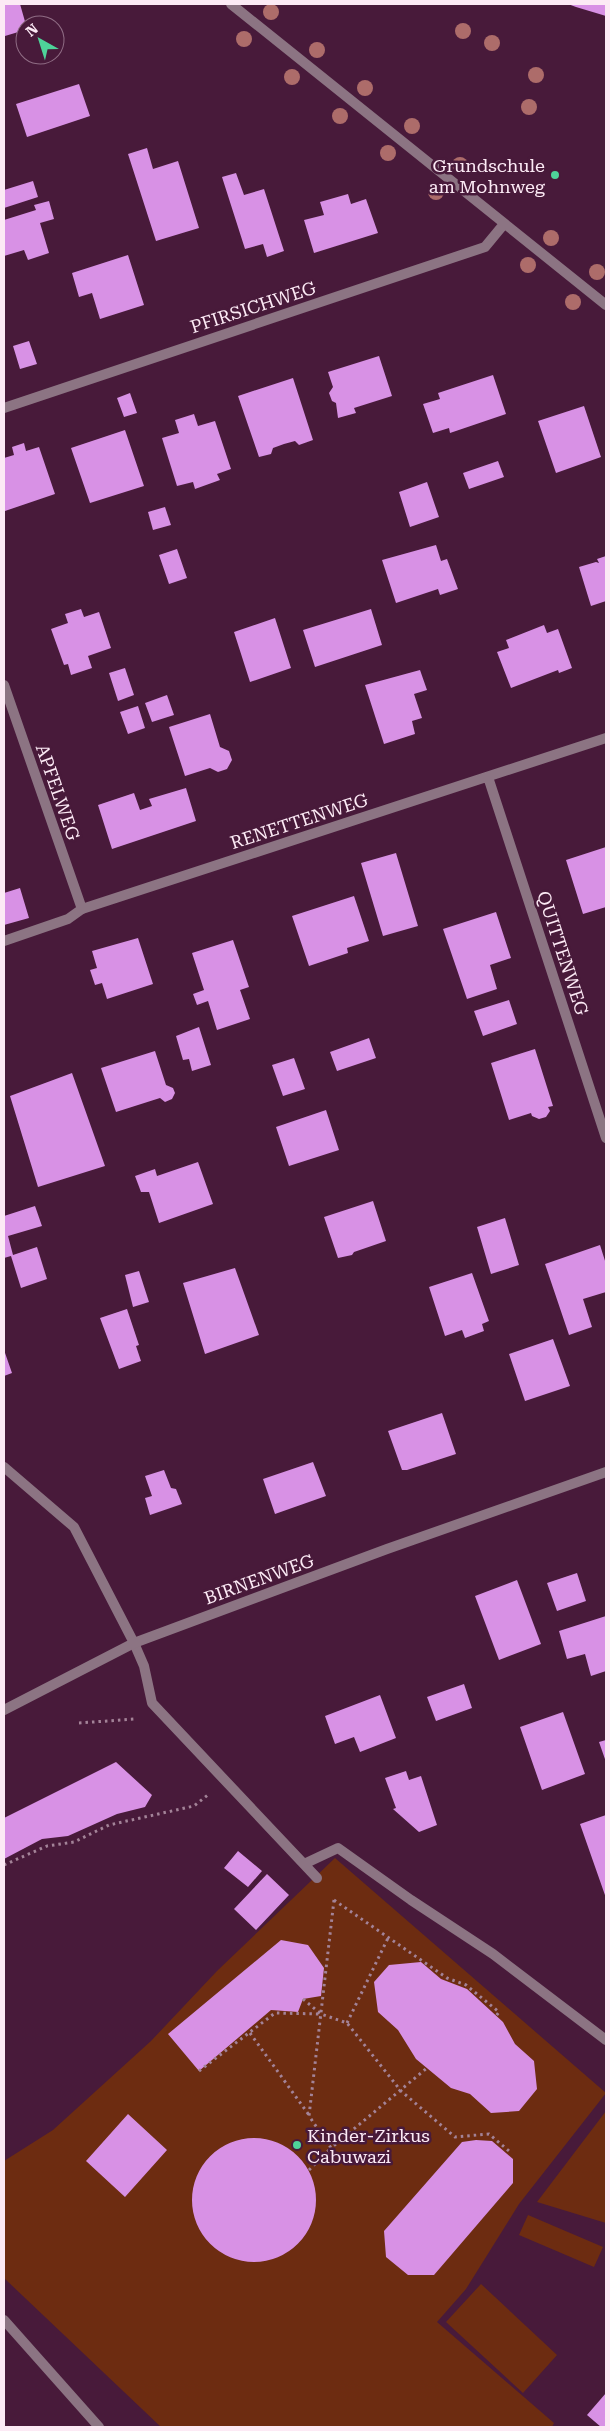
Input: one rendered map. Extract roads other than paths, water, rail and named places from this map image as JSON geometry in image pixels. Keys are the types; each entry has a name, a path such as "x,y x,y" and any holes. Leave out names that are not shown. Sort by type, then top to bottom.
{"street":[{"path":"230,4 606,305"},
{"name":"PFIRSICHWEG","path":"4,408 485,247 504,224"},
{"name":"APFELWEG","path":"4,685 82,909"},
{"name":"RENETTENWEG","path":"4,941 68,919 82,909 606,738"},
{"name":"QUITTENWEG","path":"488,777 606,1138"},
{"path":"4,1467 74,1528 134,1643 144,1666 152,1703 317,1878"},
{"name":"BIRNENWEG","path":"4,1710 134,1643 387,1548 606,1472"},
{"path":"304,1864 338,1848 411,1900 493,1954 606,2040"},
{"path":"4,2320 99,2427"}],"place":[{"name":"Grundschule am Mohnweg","path":"555,175"},
{"name":"Kinder-Zirkus Cabuwazi","path":"297,2145"}]}
